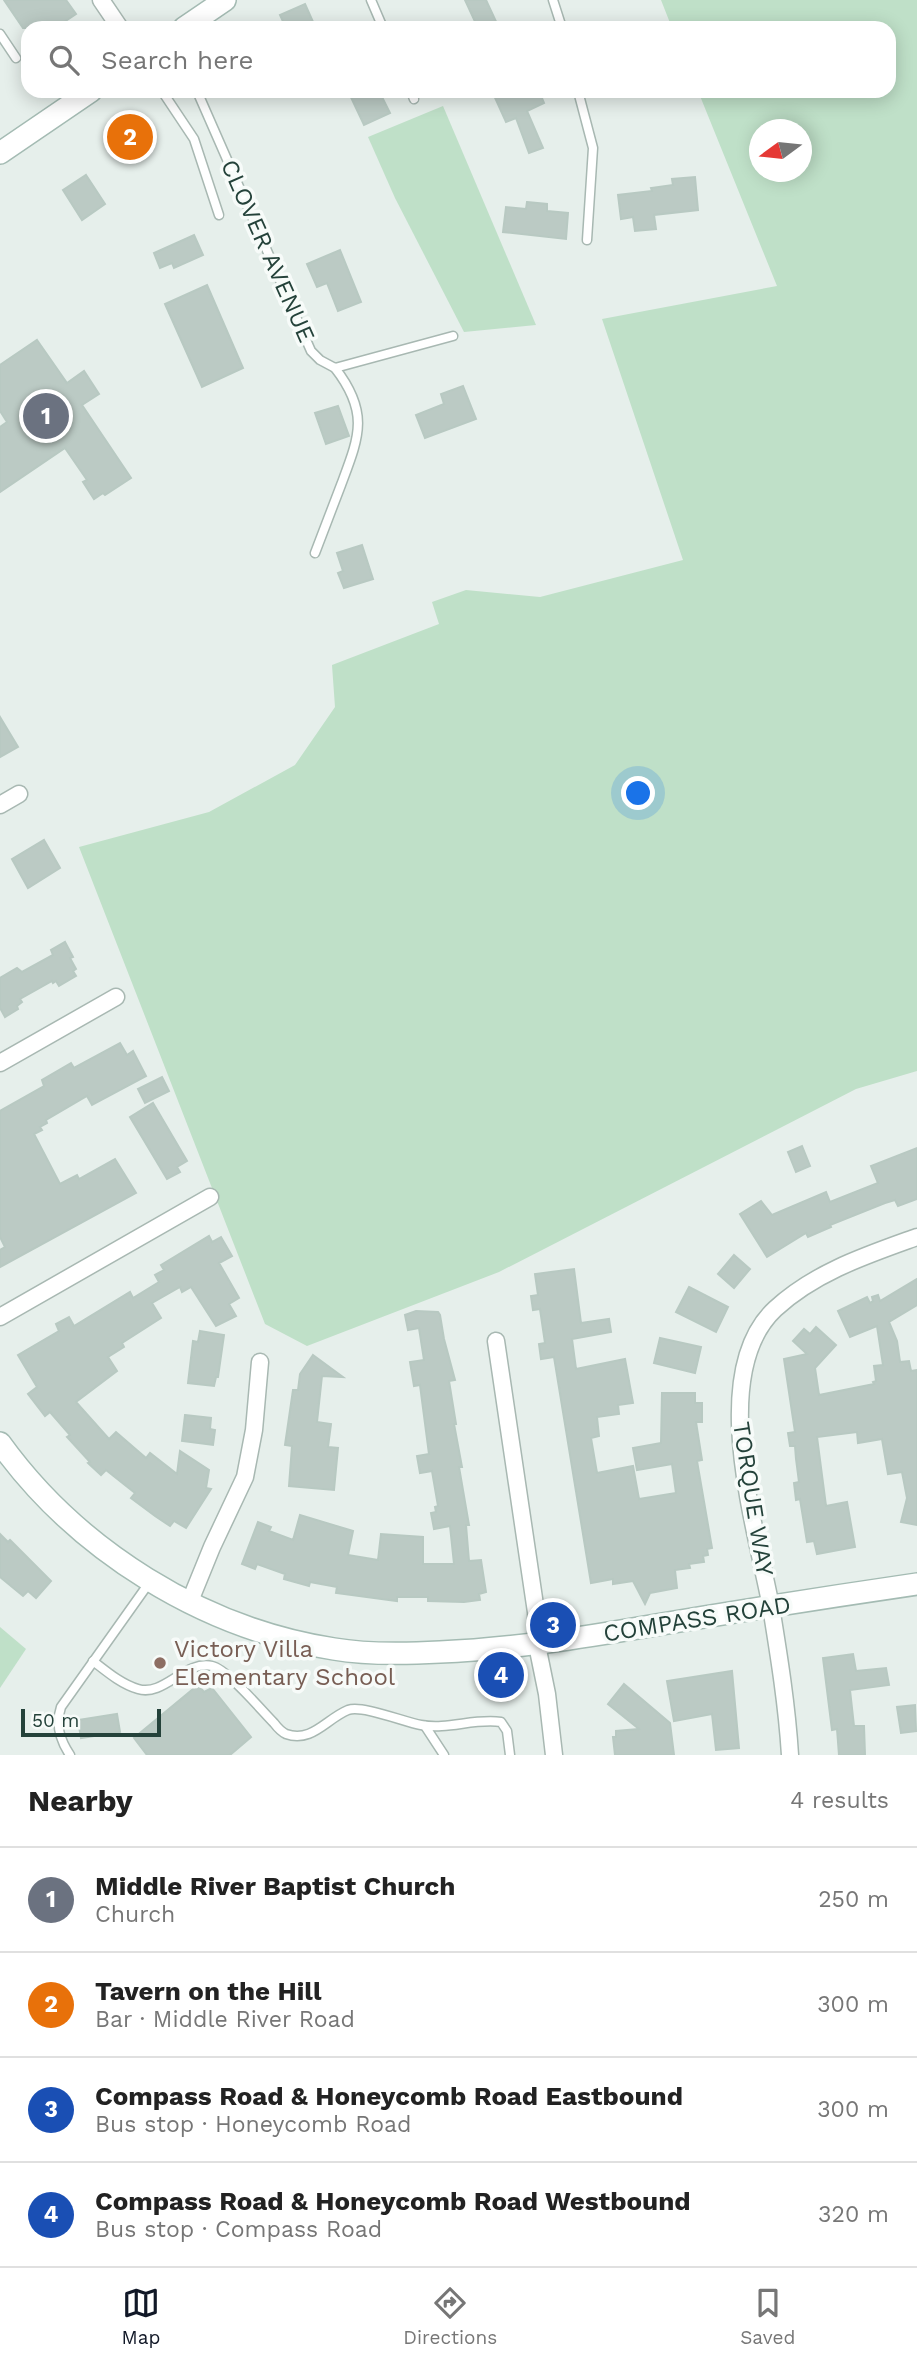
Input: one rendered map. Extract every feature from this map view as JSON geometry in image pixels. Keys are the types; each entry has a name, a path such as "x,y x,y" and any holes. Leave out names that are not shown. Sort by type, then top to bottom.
{"street":[{"path":"101,0 115,21"},
{"path":"194,21 225,0"},
{"path":"0,153 81,98"},
{"path":"0,805 19,794"},
{"path":"0,1063 116,997"},
{"path":"0,1317 211,1197"},
{"name":"TORQUE WAY","path":"790,1755 779,1657 748,1493 739,1426 746,1364 762,1324 775,1309 822,1275 917,1237"},
{"path":"496,1341 554,1755"},
{"path":"190,1601 245,1477 254,1430 260,1362"},
{"name":"COMPASS ROAD","path":"0,1443 24,1474 64,1517 117,1558 152,1580 190,1601 258,1630 334,1649 395,1654 537,1645 917,1584"}],"lane":[{"path":"371,0 380,21"},
{"path":"553,0 560,21"},
{"path":"0,34 16,58"},
{"path":"167,98 194,139 219,215"},
{"name":"CLOVER AVENUE","path":"200,98 311,351 320,360 335,368 453,336"},
{"path":"580,98 593,148 587,240"},
{"path":"315,552 358,441 355,402 348,384 335,368"},
{"path":"70,1755 59,1734 58,1716 69,1693 152,1580"},
{"path":"93,1661 120,1681 139,1690 149,1690 201,1665 214,1666 229,1675 284,1733 304,1736 312,1734 350,1709 425,1726 483,1720 501,1722 508,1731 510,1755"},
{"path":"425,1726 444,1755"}],"green space":[{"path":"661,0 917,0 917,1071 856,1089 499,1272 307,1346 265,1324 79,847 209,812 295,765 335,707 332,665 439,624 432,602 466,590 540,597 683,560 602,319 777,286 701,98 896,98 896,21 669,21"},
{"path":"443,106 536,325 464,332 395,198 368,137"},
{"path":"0,1627 26,1649 0,1688"}],"building":[{"path":"4,0 66,0 76,14 66,21 21,21 21,25"},
{"path":"465,0 486,0 496,21 475,21"},
{"path":"305,4 313,21 283,21 280,15"},
{"path":"351,98 382,98 390,113 364,125"},
{"path":"495,98 542,98 544,103 527,111 543,148 529,153 516,118 506,122"},
{"path":"132,116 151,142 128,158 110,132"},
{"path":"86,175 105,204 82,220 63,190"},
{"path":"695,177 698,210 654,215 656,229 635,231 633,217 621,219 618,195 652,191 651,188 673,185 672,179"},
{"path":"527,202 547,204 547,211 568,213 566,239 503,232 506,207 526,209"},
{"path":"194,235 203,255 174,268 172,263 160,268 154,253"},
{"path":"340,250 361,302 338,311 327,283 317,287 307,264"},
{"path":"207,285 243,368 202,387 165,304"},
{"path":"37,340 67,383 84,371 99,394 82,405 131,478 105,495 103,493 94,499 83,482 87,480 65,448 0,492 0,427 7,422 0,411 0,365"},
{"path":"463,386 476,419 425,438 416,415 444,404 441,394"},
{"path":"338,406 349,436 326,444 315,413"},
{"path":"362,545 373,579 344,588 338,573 343,571 337,553"},
{"path":"0,717 18,747 0,757"},
{"path":"44,840 60,868 28,888 12,859"},
{"path":"65,942 73,957 70,958 76,969 73,971 76,976 59,986 56,981 52,981 20,999 22,1002 17,1006 18,1009 5,1017 0,1008 0,978 17,968 22,972 53,955 51,950"},
{"path":"120,1043 127,1055 133,1051 146,1076 92,1105 87,1096 46,1120 47,1123 40,1127 42,1130 34,1134 60,1184 77,1175 79,1179 115,1159 136,1193 0,1267 0,1250 5,1247 0,1237 0,1111 44,1086 42,1080 71,1063 74,1068"},
{"path":"162,1077 169,1091 145,1103 138,1089"},
{"path":"153,1103 187,1161 177,1167 180,1172 167,1179 130,1117"},
{"path":"802,1146 810,1166 796,1172 788,1152"},
{"path":"917,1148 917,1199 898,1206 895,1200 885,1203 808,1237 806,1233 767,1257 740,1214 761,1201 772,1215 826,1192 830,1202 878,1183 871,1166"},
{"path":"209,1236 212,1242 221,1237 232,1256 219,1263 239,1298 229,1304 236,1316 216,1326 191,1287 182,1292 180,1287 152,1303 161,1318 122,1343 124,1347 108,1357 117,1371 76,1402 109,1439 116,1432 146,1458 150,1453 177,1474 180,1451 209,1470 206,1488 211,1489 186,1528 174,1521 170,1526 131,1498 135,1493 106,1470 101,1475 88,1463 90,1462 67,1437 70,1435 50,1412 45,1416 28,1394 37,1387 18,1355 59,1331 56,1324 69,1317 74,1326 130,1292 133,1298 159,1282 155,1275 164,1270 161,1265"},
{"path":"734,1255 750,1269 734,1288 718,1274"},
{"path":"574,1269 581,1323 609,1319 611,1332 572,1339 576,1369 625,1359 633,1403 618,1405 619,1414 597,1417 599,1436 591,1438 597,1473 633,1466 639,1499 676,1493 672,1464 637,1470 633,1448 661,1443 662,1393 695,1393 695,1403 702,1403 702,1422 696,1422 702,1460 697,1461 712,1548 707,1549 708,1555 703,1556 704,1562 675,1570 677,1588 650,1593 645,1604 633,1581 613,1584 613,1579 591,1583 554,1357 541,1359 539,1344 545,1343 540,1309 533,1310 531,1296 538,1295 535,1274"},
{"path":"917,1279 917,1305 889,1322 897,1341 900,1362 909,1361 911,1371 917,1370 917,1525 901,1522 907,1498 902,1472 888,1474 882,1439 858,1443 857,1432 817,1437 826,1506 847,1502 855,1547 817,1554 814,1541 807,1542 800,1499 796,1500 794,1483 799,1482 795,1446 790,1446 788,1433 795,1432 784,1359 807,1354 793,1341 804,1329 810,1334 816,1327 836,1345 815,1368 819,1395 874,1384 874,1366 883,1365 877,1326 850,1337 838,1311 867,1297 870,1303 873,1301 872,1297 878,1295 880,1301"},
{"path":"689,1287 728,1307 716,1332 676,1312"},
{"path":"416,1311 438,1312 440,1315 455,1380 449,1381 469,1525 466,1525 469,1561 481,1560 486,1592 479,1594 480,1600 464,1602 428,1601 428,1597 397,1597 397,1601 336,1593 337,1587 310,1582 309,1586 284,1579 285,1574 257,1564 255,1569 242,1564 258,1522 271,1527 269,1531 293,1540 300,1515 353,1531 348,1555 378,1560 381,1534 423,1537 423,1564 454,1564 450,1526 434,1529 431,1513 436,1512 435,1507 438,1506 432,1471 420,1473 417,1456 429,1454 420,1385 414,1386 410,1362 424,1360 419,1328 408,1330 405,1315"},
{"path":"200,1331 224,1335 218,1377 214,1386 188,1383 193,1341 198,1342"},
{"path":"660,1338 701,1347 695,1373 654,1363"},
{"path":"313,1355 343,1377 322,1376 317,1422 331,1424 328,1447 338,1448 334,1490 289,1486 292,1446 285,1445 293,1390 298,1390 300,1374"},
{"path":"185,1415 211,1418 210,1429 215,1430 213,1445 182,1441"},
{"path":"0,1534 8,1542 10,1540 51,1581 36,1598 28,1591 23,1596 0,1577"},
{"path":"853,1654 856,1671 886,1668 889,1685 850,1690 854,1726 864,1726 865,1755 839,1755 837,1729 832,1730 823,1658"},
{"path":"732,1671 739,1748 716,1750 712,1714 674,1721 667,1681"},
{"path":"624,1684 670,1723 674,1755 615,1755 613,1737 616,1737 616,1731 639,1729 608,1704"},
{"path":"198,1685 204,1692 212,1688 251,1737 230,1755 147,1755 134,1738"},
{"path":"915,1705 916,1731 901,1733 897,1707"},
{"path":"117,1714 120,1732 81,1738 78,1720"}],"place":[{"name":"Tavern on the Hill","path":"130,137"},
{"name":"Middle River Baptist Church","path":"46,416"},
{"name":"Compass Road & Honeycomb Road Eastbound","path":"553,1625"},
{"name":"Victory Villa Elementary School","path":"160,1663"},
{"name":"Compass Road & Honeycomb Road Westbound","path":"501,1675"}]}
